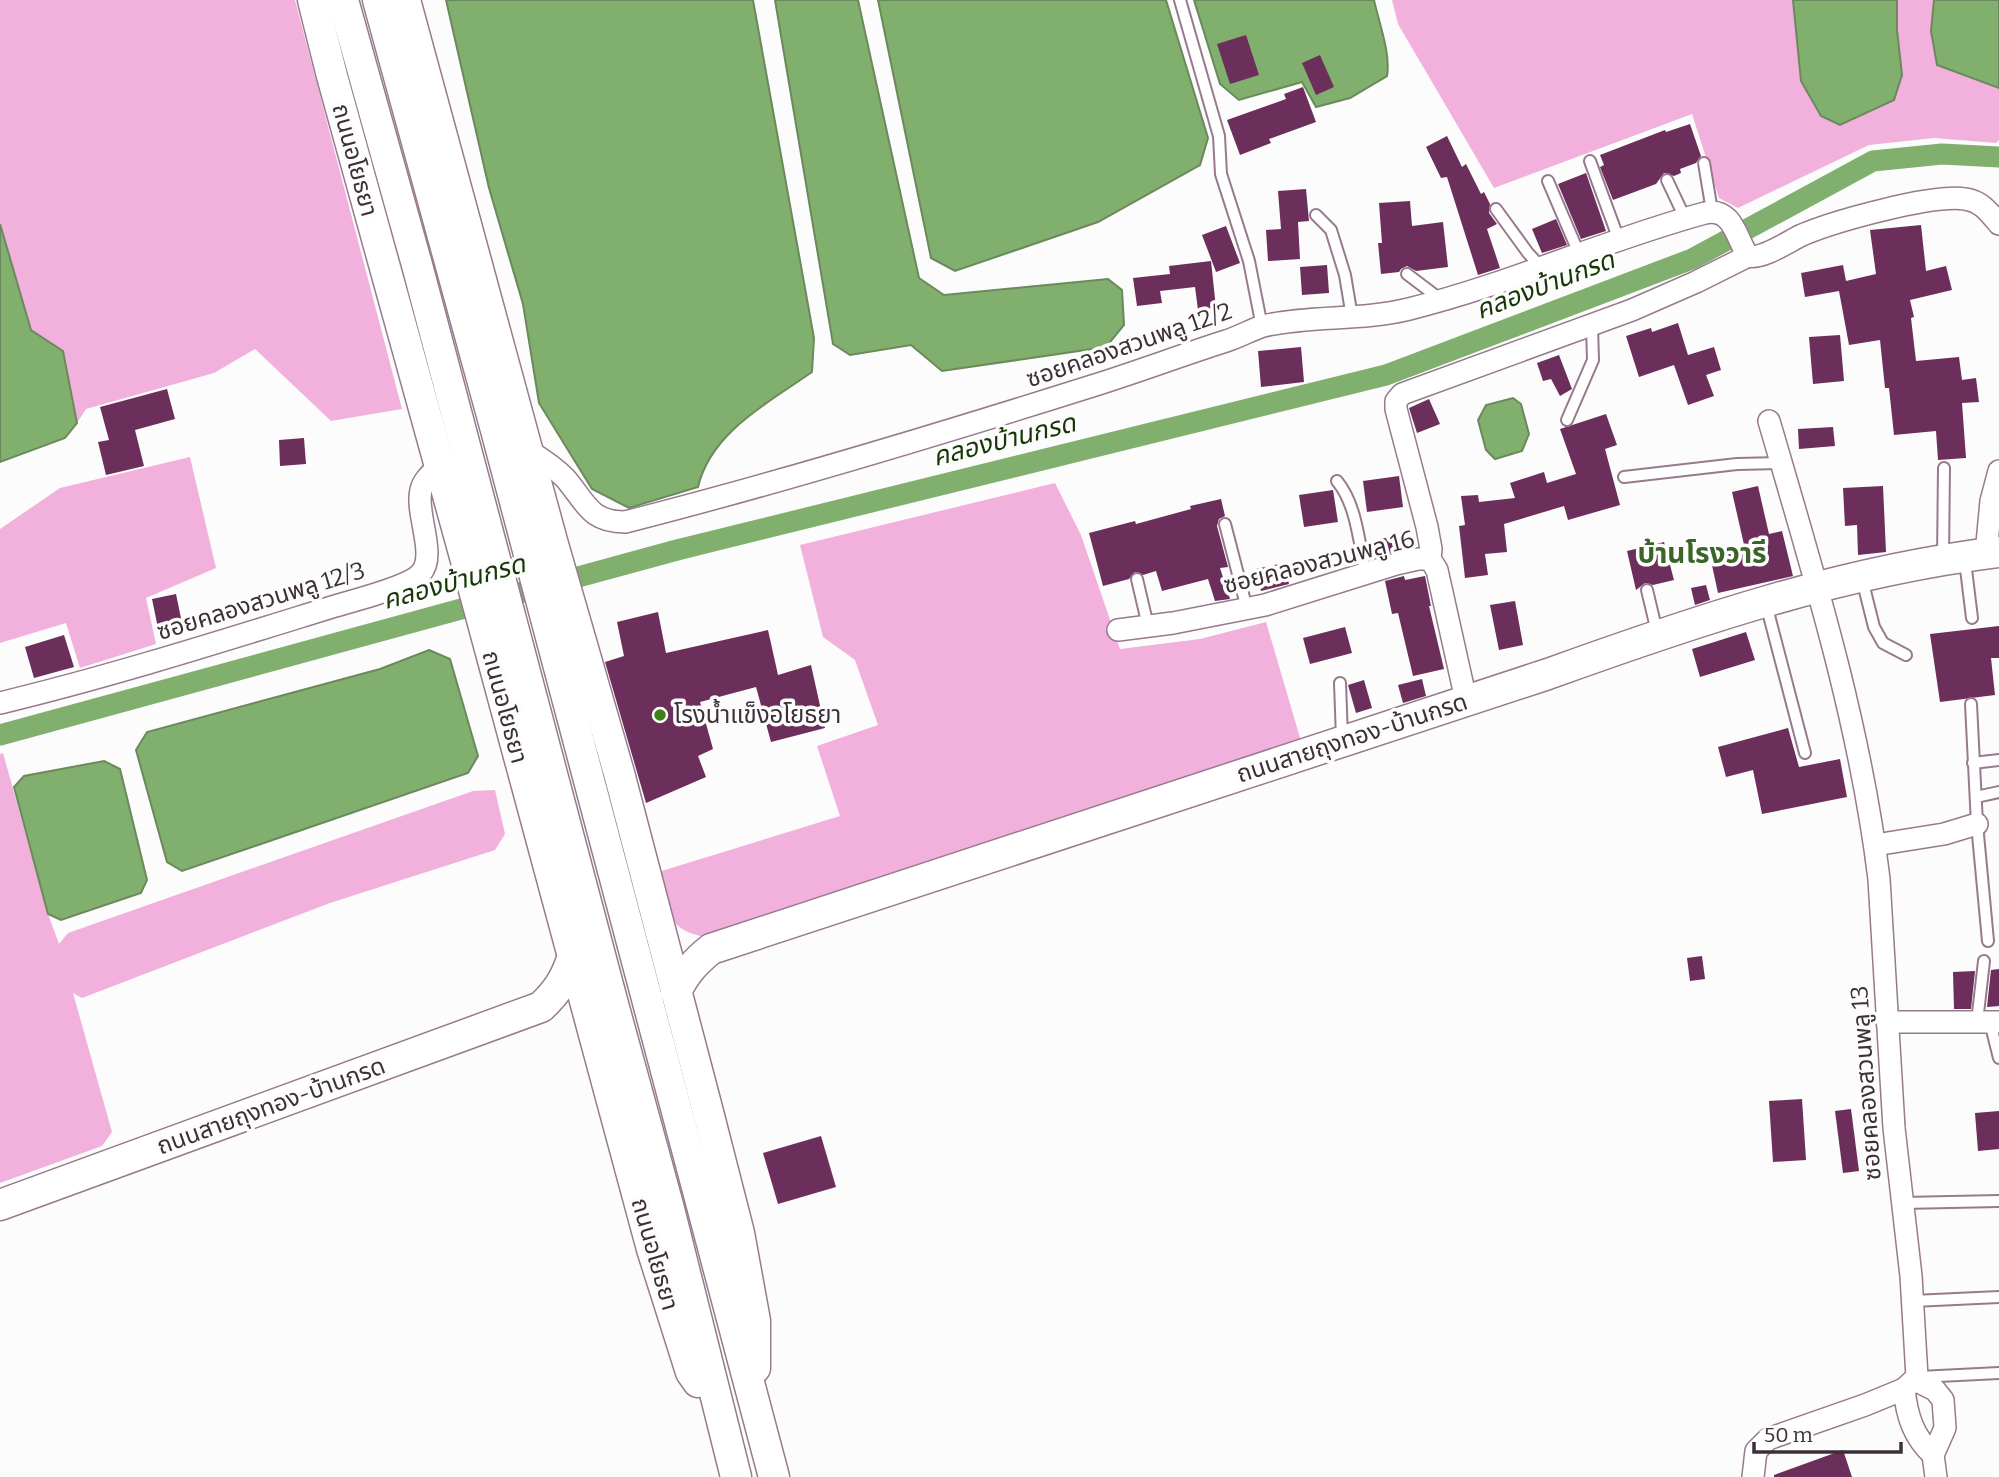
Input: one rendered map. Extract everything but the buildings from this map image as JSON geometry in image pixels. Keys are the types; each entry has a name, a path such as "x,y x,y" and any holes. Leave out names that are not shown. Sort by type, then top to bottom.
{"street":[{"name":"ถนนอโยธยา","path":"313,0 440,465 481,559"},
{"name":"ถนนอโยธยา","path":"343,0 463,439 481,559 573,956 652,1249 691,1372 717,1404"},
{"path":"378,0 496,430 539,544 570,600 660,928 739,1233 755,1321 757,1354 751,1392"},
{"path":"405,0 528,451 539,544 542,607 774,1477"},
{"path":"1430,559 1427,527 1396,409 1396,401 1402,394 1591,327 1696,282 1745,252 1760,256 1804,234 1864,215 1942,199 1967,199 1985,207 1999,224"},
{"path":"1712,211 1723,215 1732,224 1745,252"},
{"name":"ซอยคลองสวนพลู 12/2","path":"528,451 551,464 591,514 613,522 625,522 756,489 906,444 1105,382 1262,327 1303,320 1405,311 1442,301 1497,285 1619,240 1712,211"},
{"name":"ซอยคลองสวนพลู 13","path":"1769,421 1819,585 1846,699 1875,845 1894,1128 1913,1301 1912,1382 1906,1410 1914,1433 1933,1455"},
{"name":"ซอยคลองสวนพลู 12/3","path":"0,703 65,687 246,634 393,588 421,575 426,565 427,552 420,491 425,480 440,465"},
{"path":"1973,556 1999,471"},
{"name":"ถนนสายถุงทอง-บ้านกรด","path":"676,992 689,969 711,949 1765,601 1819,585 1973,556"},
{"name":"ซอยคลองสวนพลู 16","path":"1118,630 1247,608 1418,559 1430,559 1437,570 1466,700"},
{"name":"ถนนอโยธยา","path":"496,618 613,1004 668,1205 736,1477"},
{"path":"1875,845 1944,834 1977,824"},
{"path":"660,928 683,944 711,949"},
{"name":"ถนนสายถุงทอง-บ้านกรด","path":"0,1205 541,1007 557,993 573,956"},
{"path":"541,1007 561,1010 580,1020 594,1033"},
{"path":"1887,1022 1988,1022"},
{"path":"1753,1477 1756,1451 1768,1439 1865,1405 1912,1382 1935,1390 1943,1400 1946,1412 1945,1428 1933,1455 1936,1477"}],"lane":[{"path":"1180,0 1219,136 1221,174 1249,261 1262,327"},
{"path":"1590,161 1619,240"},
{"path":"1704,163 1712,211"},
{"path":"1667,180 1685,218"},
{"path":"1548,181 1580,256"},
{"path":"1496,209 1542,268"},
{"path":"1316,215 1331,230 1345,275 1352,317"},
{"path":"1407,274 1442,301"},
{"path":"1567,420 1593,360 1591,327"},
{"path":"1624,477 1737,464 1781,463"},
{"path":"1944,468 1973,556 1972,618"},
{"path":"1337,481 1350,506 1366,574"},
{"path":"1225,524 1247,608"},
{"path":"1862,576 1874,627 1883,643 1906,655"},
{"path":"1137,579 1148,626"},
{"path":"1647,590 1658,635"},
{"path":"1765,601 1805,753"},
{"path":"1340,683 1342,741"},
{"path":"1971,704 1977,824 1988,941"},
{"path":"1973,763 1999,760"},
{"path":"1976,797 1999,792"},
{"path":"1984,961 1988,1022 1999,1058"},
{"path":"1902,1203 1999,1201"},
{"path":"1913,1301 1999,1297"},
{"path":"1912,1382 1999,1373"}],"shaded area":[{"path":"0,0 295,0 402,409 331,421 255,349 214,373 86,409 77,423 63,351 31,330 0,224"},
{"path":"446,0 753,0 814,338 812,372 743,420 728,435 715,450 698,487 629,508 592,489 539,403 523,304 489,188"},
{"path":"775,0 858,0 919,278 944,295 1108,279 1122,290 1124,325 1106,347 942,371 911,345 850,355 833,344"},
{"path":"878,0 1166,0 1208,138 1200,165 1098,222 955,271 931,258"},
{"path":"1194,0 1374,0 1386,48 1387,76 1350,98 1316,107 1302,82 1239,100 1220,84"},
{"path":"1392,0 1793,0 1797,21 1897,30 1897,0 1934,0 1931,31 1999,88 1999,140 1996,143 1934,138 1869,145 1738,208 1719,198 1692,114 1494,188 1398,24"},
{"path":"1793,0 1897,0 1902,75 1894,100 1840,125 1821,116 1801,81"},
{"path":"1934,0 1999,0 1999,88 1937,65 1931,31"},
{"path":"0,224 31,330 63,351 77,423 65,438 0,462"},
{"path":"1513,398 1521,404 1529,434 1522,451 1495,459 1486,450 1478,420 1486,405"},
{"path":"190,457 216,568 146,598 156,644 80,668 66,623 0,643 0,529 60,488"},
{"path":"1055,483 1081,535 1120,649 1200,639 1266,622 1303,748 711,938 696,935 676,924 666,908 655,873 840,816 817,746 878,725 855,660 823,637 800,545"},
{"path":"429,650 450,659 478,756 468,773 182,871 167,862 136,750 147,732 380,669"},
{"path":"3,753 48,914 59,944 68,933 473,791 495,790 505,834 495,850 330,903 82,998 73,993 112,1132 102,1146 0,1183 0,754"},
{"path":"104,761 120,769 147,880 141,893 61,920 48,914 14,787 24,776"}],"waterway":[{"name":"คลองบ้านกรด","path":"0,735 677,550 1386,375 1692,259 1873,161 1942,154 1999,157"}],"place":[{"name":"โรงน้ำแข็งอโยธยา","path":"660,715"}],"district":[{"name":"บ้านโรงวารี","path":"1702,553"}]}
